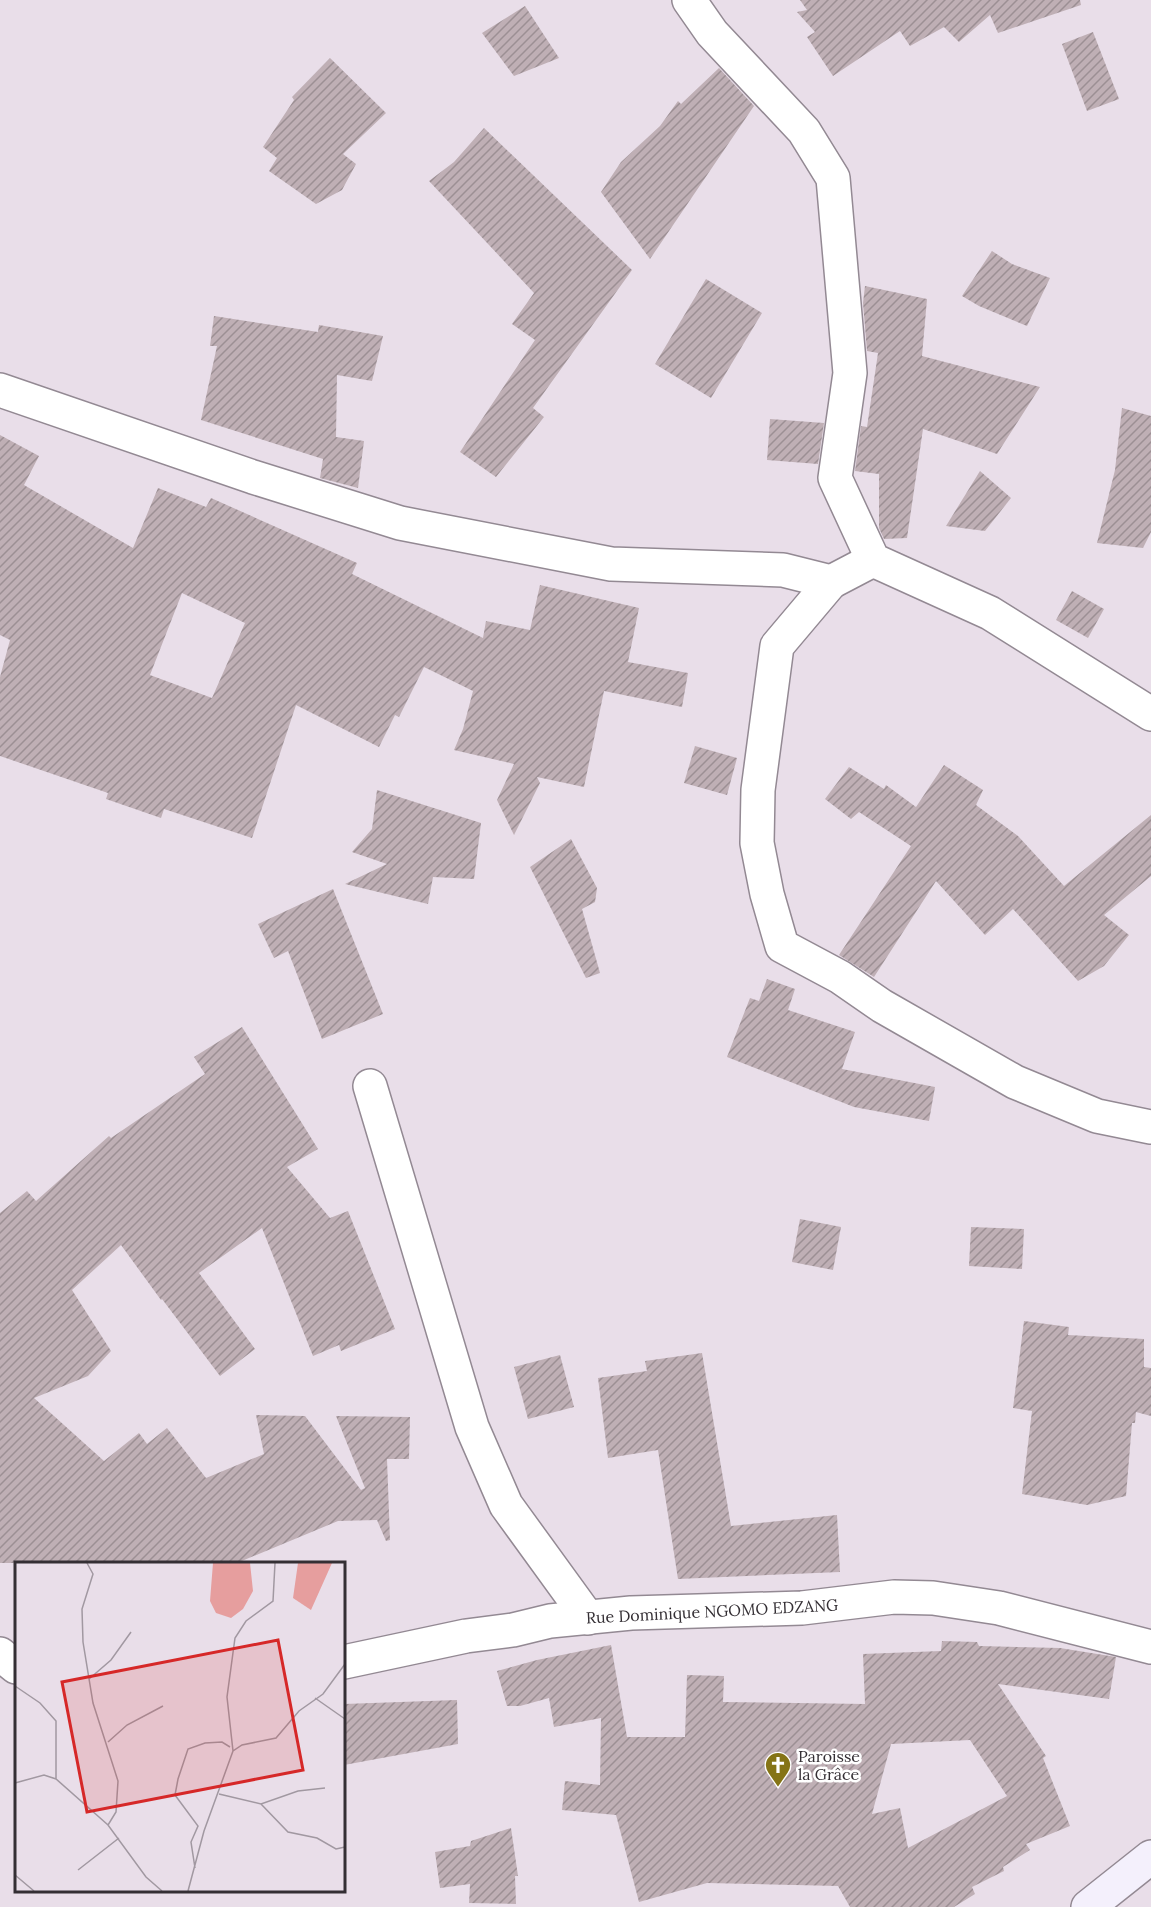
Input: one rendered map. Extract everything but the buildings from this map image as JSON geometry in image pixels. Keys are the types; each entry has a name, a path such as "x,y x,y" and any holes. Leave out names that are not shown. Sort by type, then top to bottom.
{"street":[{"path":"689,0 712,33 804,131 833,178 850,373 835,478 873,560 990,613 1151,714"},
{"path":"0,390 254,477 400,523 610,564 783,570 831,582"},
{"path":"873,560 831,582 777,646 758,790 757,843 767,894 782,946 840,977 882,1006 1016,1082 1098,1116 1151,1127"},
{"path":"370,1086 472,1427 506,1505 588,1618"},
{"name":"Rue Dominique NGOMO EDZANG","path":"345,1662 466,1635 513,1630 550,1621 631,1613 792,1609 894,1597 933,1598 999,1608 1151,1647"},
{"path":"0,1654 15,1666"},
{"path":"0,1668 15,1667"},
{"path":"1088,1907 1151,1857"}],"place":[{"name":"Paroisse la Grâce","path":"778,1788"}]}
